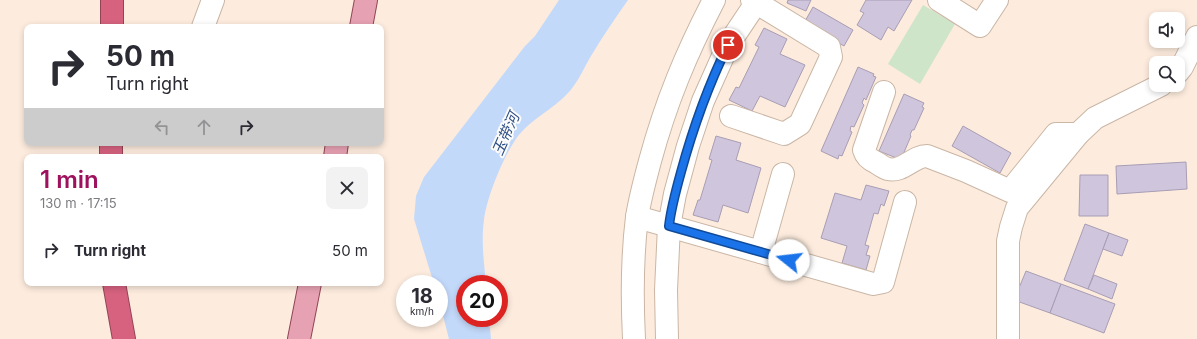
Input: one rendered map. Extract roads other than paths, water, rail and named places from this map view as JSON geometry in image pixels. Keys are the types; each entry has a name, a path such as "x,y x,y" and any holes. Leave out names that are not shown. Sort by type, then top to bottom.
{"highway":[{"path":"112,0 112,24"},
{"path":"115,286 124,339"}],"main road":[{"path":"362,24 366,0"},
{"path":"299,339 309,286"}],"street":[{"path":"204,24 213,0"},
{"path":"634,339 633,282 637,217 643,187 656,137 672,89 714,0"},
{"path":"939,0 980,26 997,0"},
{"path":"666,339 666,290 669,226 675,194 686,153 703,101 728,45 756,1 829,47 831,57 800,124 784,134 730,116"},
{"path":"1185,61 1197,37"},
{"path":"1008,339 1008,241 1017,208 1078,134 1095,118 1149,91"},
{"path":"884,92 864,150 869,159 887,169 898,169 921,156 927,156 966,171 1010,191 1056,134 1078,134"},
{"path":"761,252 783,174"},
{"path":"637,217 873,284 883,282 905,202"}],"water":[{"name":"玉带河","path":"559,0 628,0 572,88 557,104 530,124 518,136 507,154 497,176 484,220 483,252 485,275 456,275 456,327 490,327 491,339 449,339 446,327 448,327 448,275 431,275 414,219 416,196 424,177 525,46 535,36"}]}
